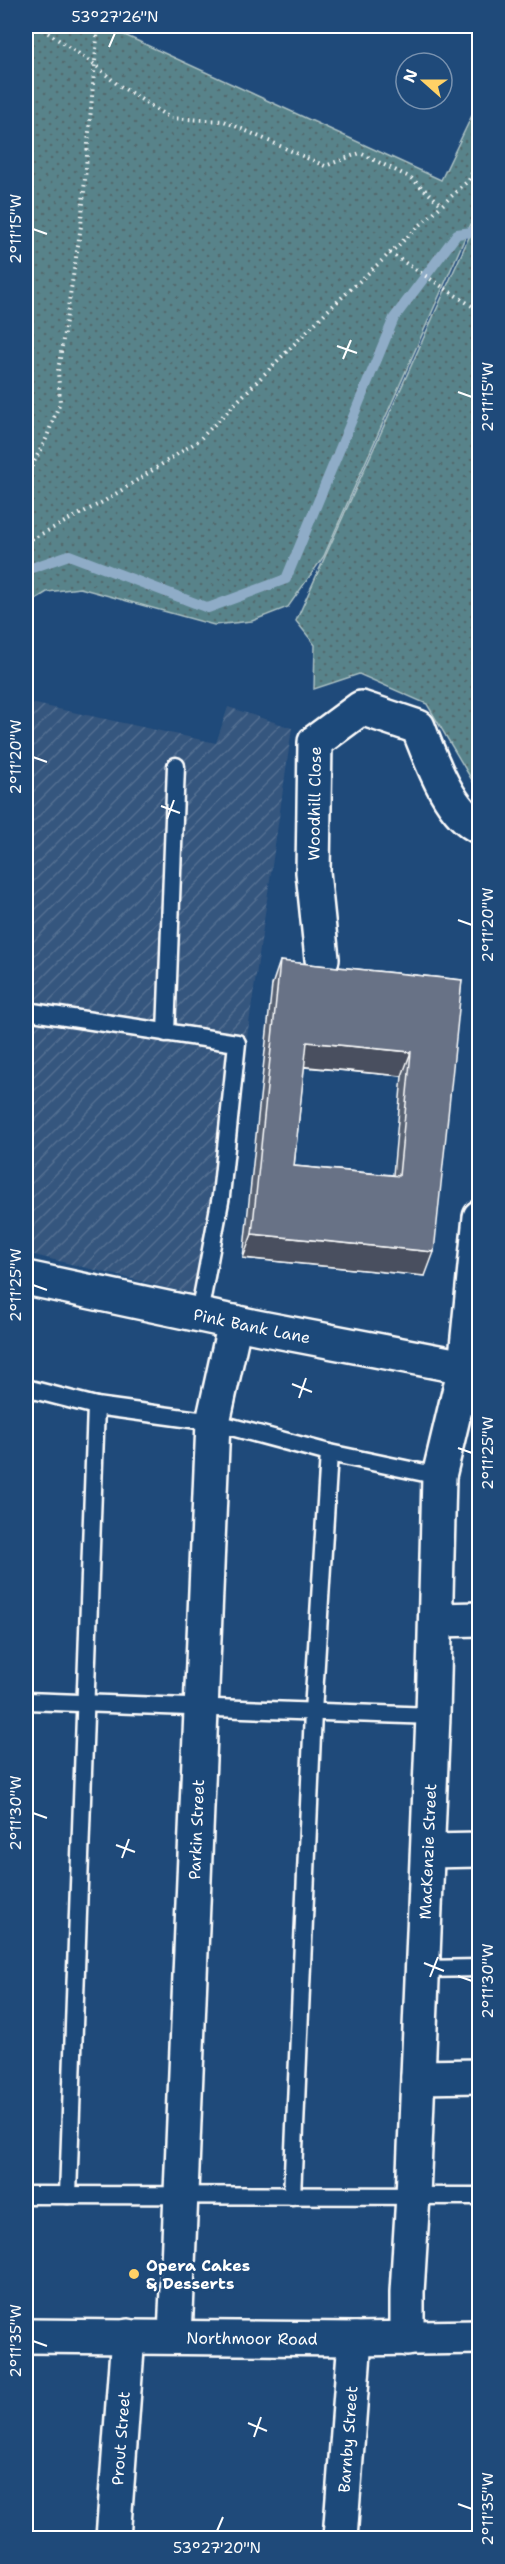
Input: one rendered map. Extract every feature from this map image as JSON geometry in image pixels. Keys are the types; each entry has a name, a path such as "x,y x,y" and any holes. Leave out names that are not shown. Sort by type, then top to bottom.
{"street":[{"name":"Woodhill Close","path":"322,959 313,872 315,742 361,708 418,727 440,780 468,822 480,827"},
{"name":"MacKenzie Street","path":"407,2339 407,2292 437,1620 439,1476 472,1368 480,1217"},
{"name":"Pink Bank Lane","path":"26,1278 472,1368"},
{"name":"Parkin Street","path":"175,2337 213,1422 235,1322"},
{"path":"437,1620 480,1619"},
{"path":"428,1851 480,1851"},
{"path":"418,2077 480,2076"},
{"name":"Northmoor Road","path":"26,2336 355,2339 480,2337"},
{"name":"Prout Street","path":"113,2538 128,2336"},
{"name":"Barnby Street","path":"340,2538 355,2339"}],"lane":[{"path":"166,1033 176,766"},
{"path":"26,1011 237,1043 221,1196 199,1314"},
{"path":"26,1388 96,1406 213,1422 328,1453 439,1476"},
{"path":"68,2195 96,1406"},
{"path":"292,2196 313,1712 328,1453"},
{"path":"26,1701 433,1716"},
{"path":"423,1969 480,1968"},
{"path":"26,2195 480,2196"}],"path":[{"path":"38,26 94,64 117,84 170,118 224,121 325,166 360,153 411,178 442,205"},
{"path":"26,477 46,439 60,402 58,370 81,226 98,26"},
{"path":"26,542 103,502 198,441 324,314 469,180 480,156"},
{"path":"390,253 480,311"}],"shaded area":[{"path":"26,702 216,743 228,707 292,728 209,1298 26,1253"}],"green space":[{"path":"26,26 105,26 441,180 479,101 479,206 324,556 288,607 252,621 214,625 80,588 47,592 26,605"},
{"path":"479,215 479,792 427,704 359,674 314,689 315,645 296,621"}],"building":[{"path":"280,961 462,980 434,1252 252,1234","holes":["307,1042 411,1052 399,1176 294,1166"]}],"waterway":[{"path":"26,570 69,555 208,608 286,579 394,318 457,234 480,231"}],"place":[{"name":"Opera Cakes & Desserts","path":"134,2274"}]}
